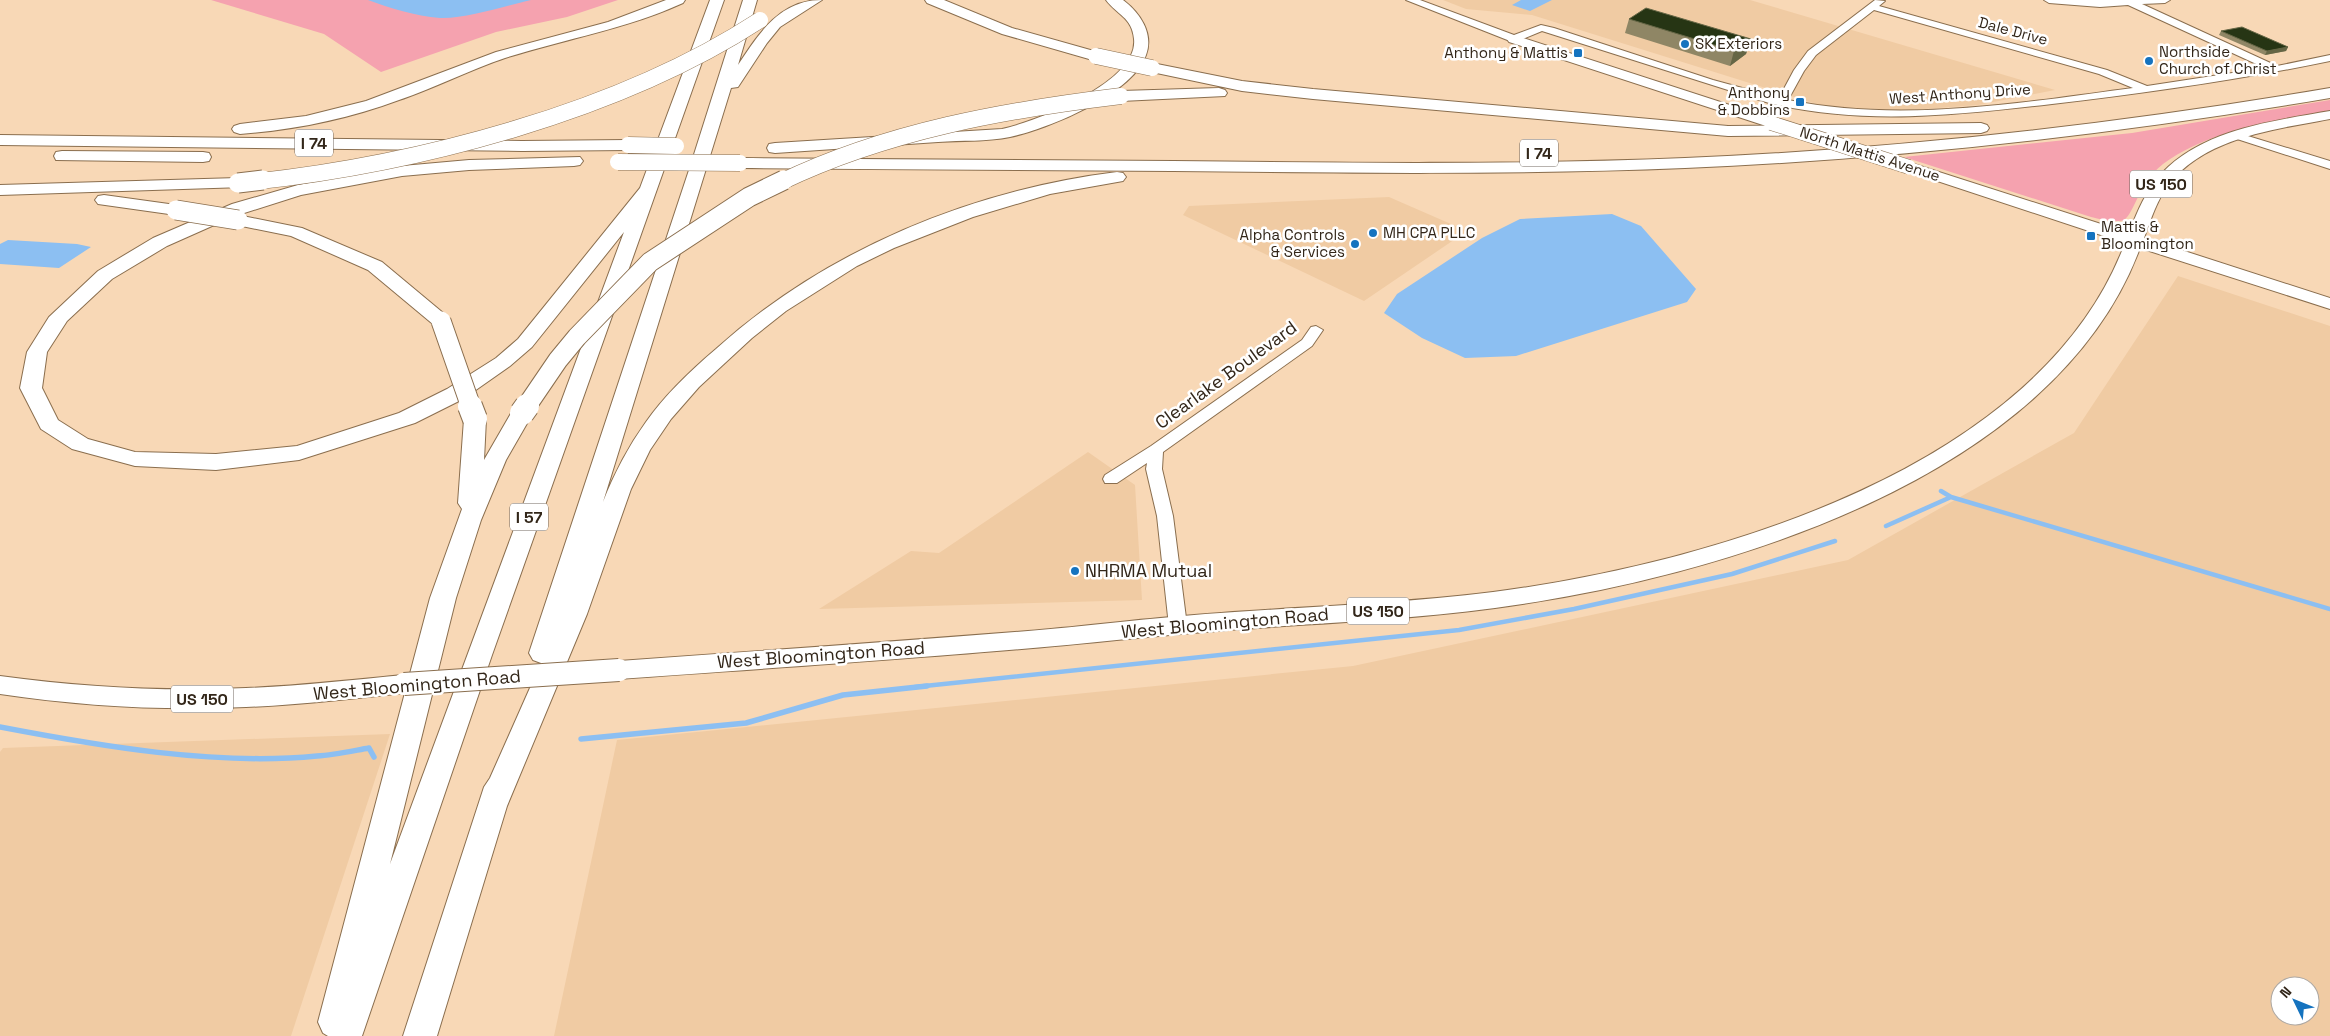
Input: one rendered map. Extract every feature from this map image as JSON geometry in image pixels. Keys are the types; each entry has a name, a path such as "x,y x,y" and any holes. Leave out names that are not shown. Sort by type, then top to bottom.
{"highway":[{"path":"141,140 273,125 348,110 412,91 499,56 626,21 678,0"},
{"name":"I 57","path":"345,1036 480,655 717,0"},
{"path":"0,190 238,183 327,171 434,150 599,99 657,76 718,48 755,10 788,0"},
{"path":"716,111 774,24 815,0"},
{"path":"932,0 1007,31 1096,56 1242,86 1728,131 1981,128"},
{"path":"775,148 1011,132 1072,110 1105,92 1121,79 1142,51 1142,37 1135,20 1120,4 1113,0"},
{"path":"420,1036 716,111 755,10"},
{"name":"I 74","path":"0,156 574,160 618,162 742,155 775,148 1382,154 1546,153 1700,148 1981,128 2202,100 2330,77"},
{"path":"332,1036 443,598 469,520 495,460 522,414 558,360 577,336 650,262 749,197 797,174 879,142 1036,106 1120,96 1191,92 1314,94"},
{"name":"I 74","path":"0,140 141,140 522,146 628,145 742,155 1358,169 1598,166 1890,150 2124,126 2330,93"},
{"path":"574,160 469,165 402,171 298,190 238,208 160,242 105,275 59,317 37,352 30,388 49,424 80,444 135,459 216,462 299,453 407,418 455,394 510,356 525,343 557,305 649,188"},
{"path":"494,802 573,616 614,504 639,449 655,425 689,385 723,352 767,316 836,269 876,248 920,228 959,214 1042,191 1093,180 1149,174 1358,169"},
{"path":"0,195 122,201 238,220 296,232 375,266 440,321 475,419 469,520"}],"main road":[{"name":"North Mattis Avenue","path":"1514,39 2330,304"},
{"name":"West Bloomington Road","path":"0,685 66,693 204,699 280,696 404,684 619,670 1402,609 1544,593 1599,582 1710,553 1834,508 1895,481 1940,457 1991,424 2024,398 2057,366 2093,322 2120,278 2150,201 2172,171 2211,146 2238,136 2278,125 2330,115"}],"street":[{"name":"North Mattis Avenue","path":"1411,0 1514,39"},
{"path":"1782,102 1799,70 1812,53 1882,0"},
{"path":"2049,0 2090,3 2131,3 2165,0"},
{"path":"2131,3 2274,68"},
{"name":"Dale Drive","path":"1872,7 2103,72 2144,89"},
{"name":"West Anthony Drive","path":"1486,29 1541,28 1563,33 1782,102 1841,112 1889,116 1995,108 2144,89 2330,58"},
{"path":"1514,39 1541,28"},
{"path":"2238,136 2330,165"},
{"name":"Clearlake Boulevard","path":"1111,479 1156,450 1307,343 1314,336 1316,330"},
{"name":"Clearlake Boulevard","path":"1156,450 1154,468 1164,516 1178,626"}],"shaded area":[{"path":"211,0 618,0 567,17 496,32 381,72 324,34"},
{"path":"1443,0 1750,0 2055,90 1978,105 1897,111 1823,106 1532,15 1466,9"},
{"path":"2330,100 2330,111 2243,128 2201,142 2182,152 2163,164 2149,178 2144,184 2130,213 2121,221 2091,217 1904,157 2132,133"},
{"path":"1389,197 1467,231 1364,301 1183,215 1189,206"},
{"path":"2178,276 2330,326 2330,1036 554,1036 617,740 1353,666 1848,560 2074,433"},
{"path":"1088,452 1135,485 1142,600 819,609 911,551 939,553"},
{"path":"390,734 291,1036 0,1036 0,752 3,748"}],"water":[{"path":"368,0 531,0 473,14 440,18 403,11"},
{"path":"1521,0 1552,0 1530,11 1512,5"},
{"path":"1612,214 1641,226 1696,289 1687,302 1516,356 1465,358 1422,338 1384,313 1397,294 1482,238 1520,219"},
{"path":"8,240 77,244 91,247 59,268 0,264 0,244"}],"building":[{"path":"1646,8 1751,39 1734,51 1629,19"},
{"path":"2242,27 2288,47 2267,51 2221,31"}],"waterway":[{"path":"1941,491 1951,497"},
{"path":"1886,526 1951,497"},
{"path":"1951,497 2330,609"},
{"path":"915,687 1459,630 1574,609 1732,574 1835,541"},
{"path":"581,739 746,723 843,695 927,686"},
{"path":"0,727 117,747 198,756 278,758 330,755 369,748 374,757"}],"place":[{"name":"SK Exteriors","path":"1685,44"},
{"name":"Anthony & Mattis","path":"1578,53"},
{"name":"Northside Church of Christ","path":"2149,61"},
{"name":"Anthony & Dobbins","path":"1800,102"},
{"name":"MH CPA PLLC","path":"1373,233"},
{"name":"Mattis & Bloomington","path":"2091,236"},
{"name":"Alpha Controls & Services","path":"1355,244"},
{"name":"NHRMA Mutual","path":"1075,571"}]}
